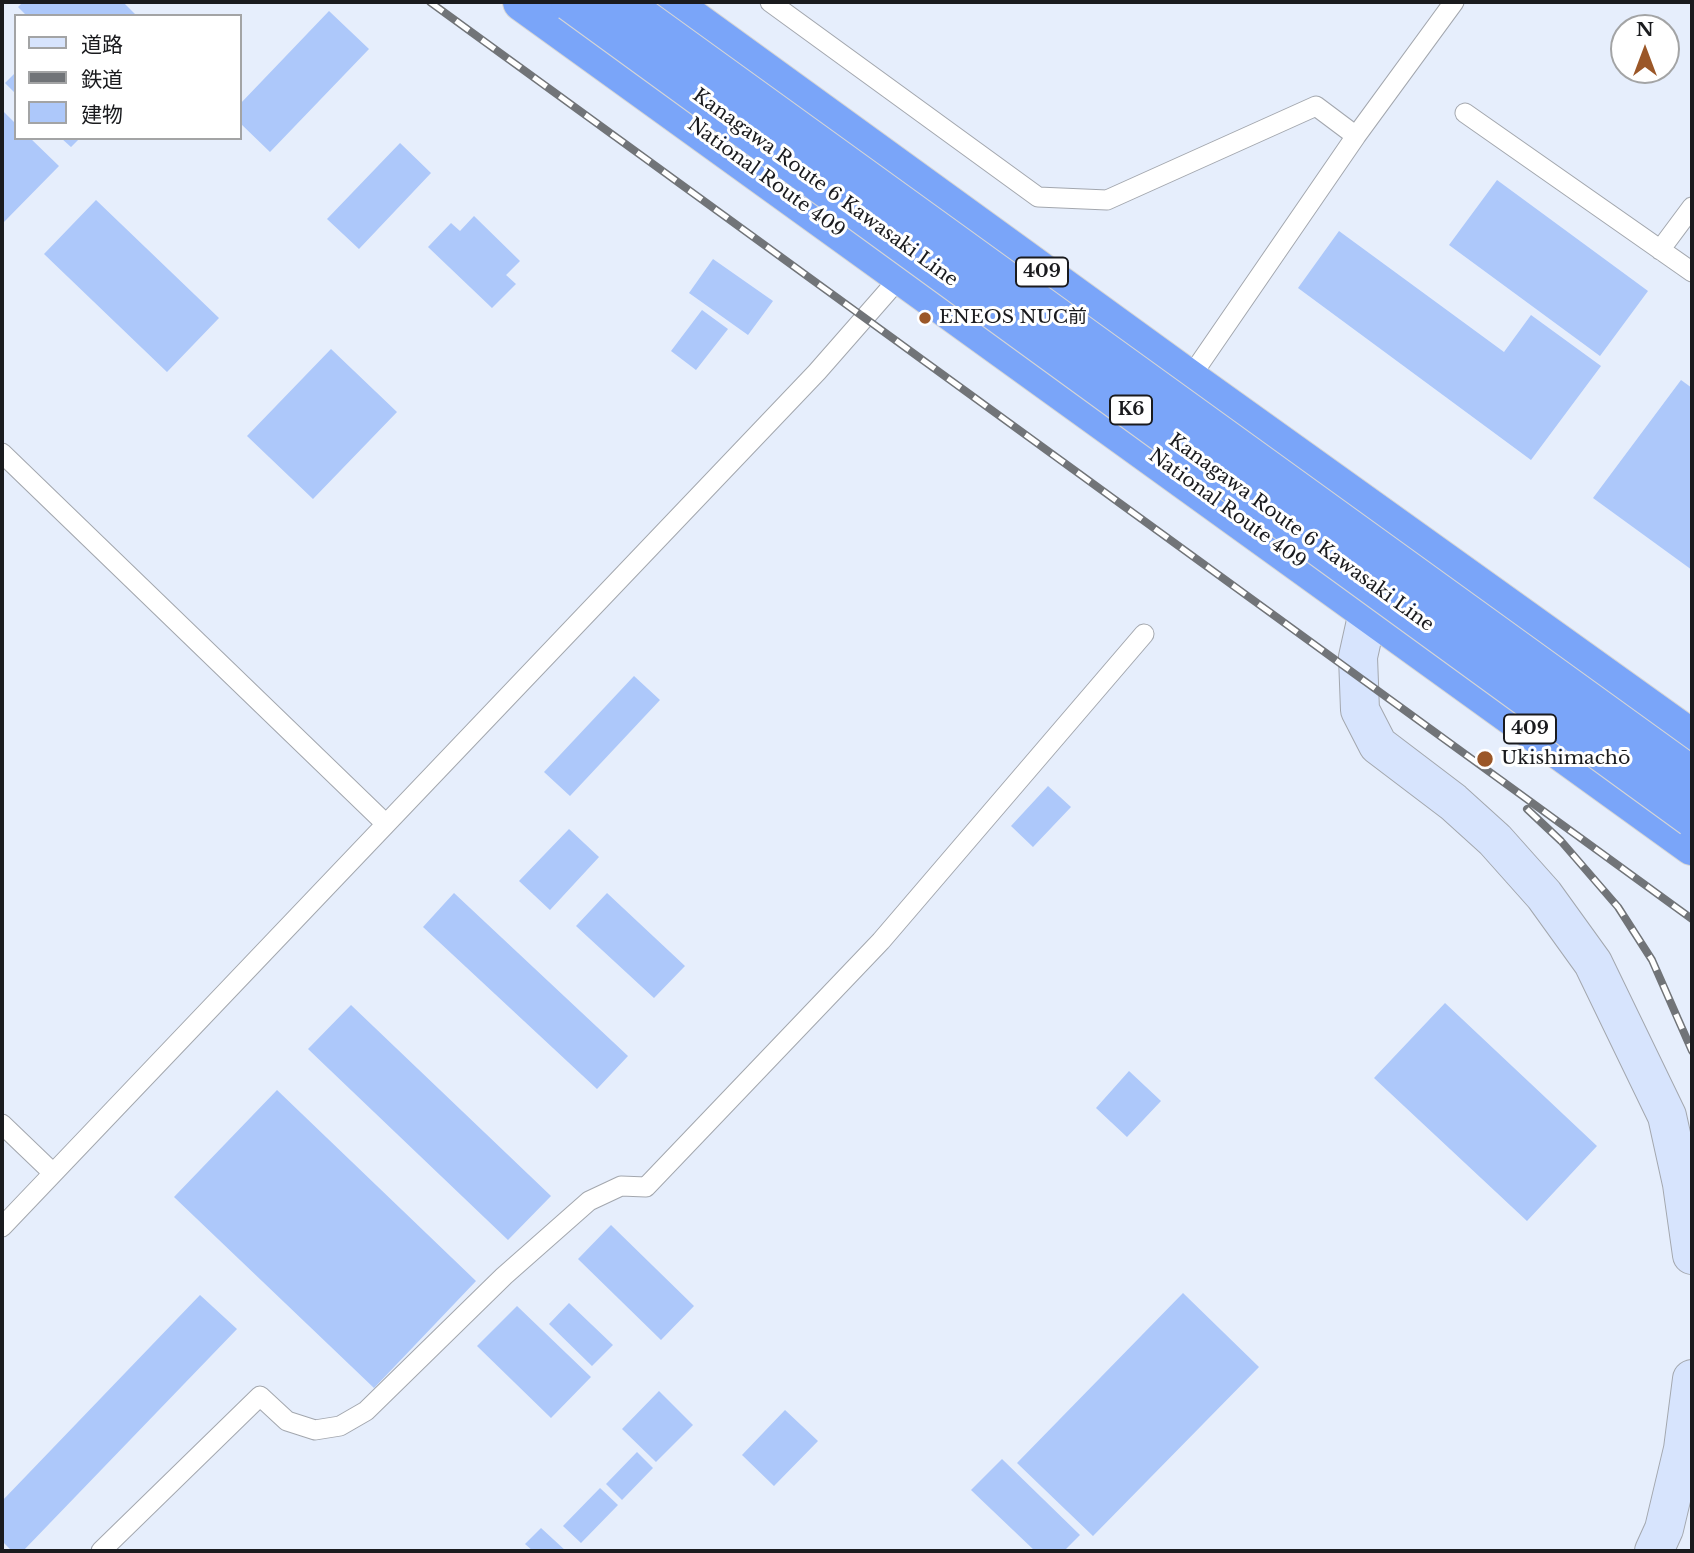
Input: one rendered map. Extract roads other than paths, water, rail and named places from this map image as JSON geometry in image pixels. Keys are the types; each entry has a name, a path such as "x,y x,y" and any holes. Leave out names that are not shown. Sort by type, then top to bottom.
{"highway":[{"name":"National Route 409","path":"522,2 1692,846"},
{"name":"Kanagawa Route 6 Kawasaki Line","path":"570,2 1692,818"},
{"name":"Kanagawa Route 6 Kawasaki Line","path":"621,2 1692,776"},
{"name":"409","path":"669,2 1692,739"}],"street":[{"path":"1416,542 1368,612 1358,657 1360,710 1378,745 1453,802 1495,840 1544,895 1592,964 1667,1116 1682,1184 1692,1255"},
{"path":"1654,1551 1664,1529 1683,1449 1692,1379"}],"lane":[{"path":"771,2 1038,197 1107,200 1316,106 1356,136"},
{"path":"1189,379 1356,136 1454,2"},
{"path":"1465,113 1692,272"},
{"path":"1660,250 1692,207"},
{"path":"2,1227 817,372 902,275"},
{"path":"2,453 386,824"},
{"path":"101,1551 260,1396 287,1421 315,1430 340,1426 366,1411 504,1276 589,1201 621,1186 646,1187 881,941 1144,634"},
{"path":"2,1124 53,1173"}],"railway":[{"path":"430,2 1692,919"},
{"path":"1527,809 1561,841 1618,907 1652,960 1692,1051"}],"place":[{"name":"ENEOS NUC前","path":"925,318"},
{"name":"Ukishimachō","path":"1485,759"}]}
